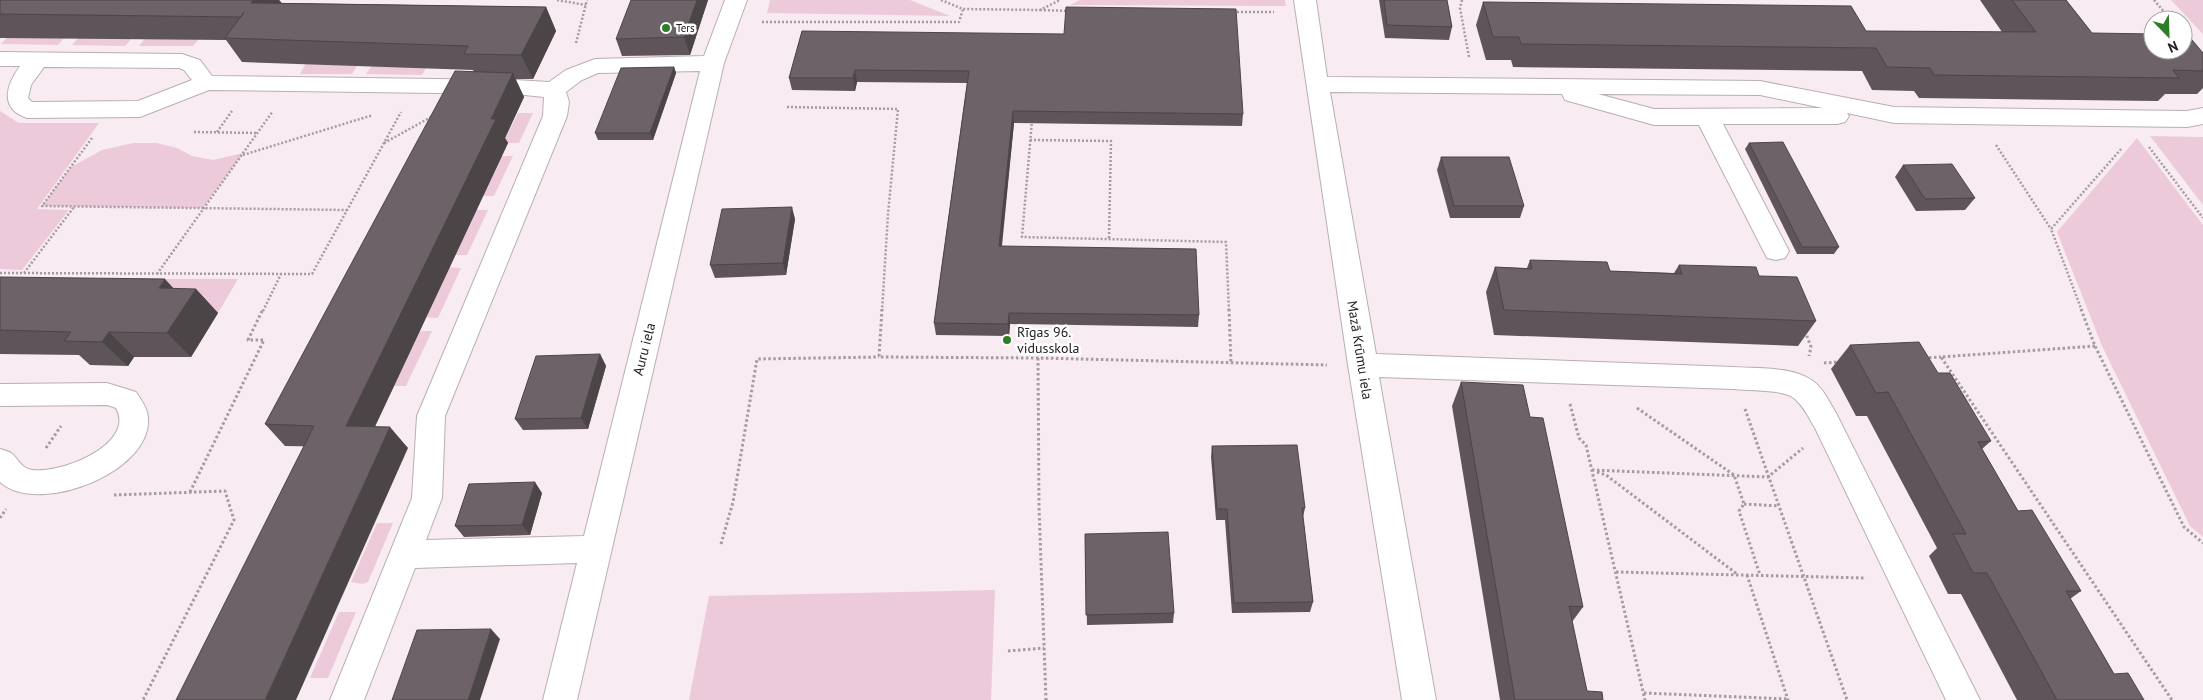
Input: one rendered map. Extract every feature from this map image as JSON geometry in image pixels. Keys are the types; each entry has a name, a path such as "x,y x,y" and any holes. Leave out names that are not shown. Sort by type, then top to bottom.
{"street":[{"name":"Auru iela","path":"560,700 713,63 736,0"},
{"name":"Mazā Krūmu iela","path":"1306,6 1362,365 1419,700"},
{"path":"0,59 182,61 192,65 206,83"},
{"path":"38,59 24,77 16,99 21,108 35,111 147,108 206,83 292,84 410,96 564,83 595,66 713,63"},
{"path":"347,700 427,498 431,416 555,116 557,102 564,83"},
{"path":"1317,84 1760,88 1894,115"},
{"path":"1535,85 1654,118 1894,115 1977,116 2132,124 2203,116"},
{"path":"1707,117 1776,251"},
{"path":"1362,365 1734,378 1800,374 1803,389 1810,397 1832,436 1963,700"},
{"path":"0,395 107,394 126,400 133,413 133,427 127,442 116,454 99,465 76,475 38,483 24,481 8,471 0,461"},
{"path":"405,554 596,549"}],"path":[{"path":"557,0 586,5"},
{"path":"564,83 587,0"},
{"path":"941,0 963,9 1070,11"},
{"path":"1040,10 1060,0"},
{"path":"1462,0 1460,8 1474,85"},
{"path":"2154,0 2162,10"},
{"path":"1228,12 1306,6"},
{"path":"728,22 960,22 963,9"},
{"path":"156,274 292,84"},
{"path":"241,156 410,96"},
{"path":"0,273 312,274 410,96"},
{"path":"787,107 898,109 888,214 879,357"},
{"path":"113,110 42,206 347,210"},
{"path":"1977,116 2051,230 2095,346 2184,528 2203,543"},
{"path":"1032,117 1022,237 1226,242 1231,363"},
{"path":"2051,230 2132,124 2203,218"},
{"path":"194,132 258,133"},
{"path":"1030,140 1112,141 1109,238"},
{"path":"24,273 74,206"},
{"path":"190,492 264,340 248,340 281,274"},
{"path":"1800,374 1811,347 1805,330"},
{"path":"1922,358 2095,346"},
{"path":"721,544 733,502 757,359 879,357 1038,358 1362,365"},
{"path":"1941,357 2172,700"},
{"path":"1038,358 1039,506 1046,700"},
{"path":"1800,374 1845,362"},
{"path":"1606,374 1621,397 1734,475 1744,504"},
{"path":"1734,378 1847,700"},
{"path":"24,481 82,394"},
{"path":"1592,470 1768,477 1809,444 1832,436"},
{"path":"1580,438 1586,445 1645,700"},
{"path":"1592,470 1606,475 1738,575"},
{"path":"106,496 225,491 234,520 143,700"},
{"path":"1744,504 1779,506"},
{"path":"1744,504 1739,512 1760,575"},
{"path":"1616,572 1904,579"},
{"path":"1644,693 1788,699 1747,575"},
{"path":"1008,651 1044,648"}],"shaded area":[{"path":"770,0 910,0 950,16 767,13"},
{"path":"1080,0 1285,0 1286,6 1070,5"},
{"path":"2171,0 2203,0 2203,34 2193,23 2193,10 2180,10"},
{"path":"10,35 66,36 58,45 1,44"},
{"path":"80,36 133,37 125,46 72,45"},
{"path":"146,37 200,38 193,46 139,46"},
{"path":"306,63 358,64 352,74 300,74"},
{"path":"373,64 426,68 422,75 366,74"},
{"path":"0,111 19,123 99,123 37,209 69,210 22,270 0,269"},
{"path":"518,113 533,113 519,143 503,143"},
{"path":"2150,136 2203,137 2203,205"},
{"path":"2137,138 2203,225 2203,537 2190,526 2102,346 2057,232"},
{"path":"133,143 157,143 177,148 192,156 213,160 243,153 203,208 42,206 71,167 102,150"},
{"path":"497,156 513,156 494,196 478,196"},
{"path":"472,210 488,210 467,255 450,255"},
{"path":"444,267 461,268 438,318 420,317"},
{"path":"0,279 238,279 218,313 182,313"},
{"path":"414,331 432,331 406,386 388,386"},
{"path":"377,523 393,523 368,582 363,584 351,582"},
{"path":"995,590 991,700 689,700 709,596"},
{"path":"339,612 356,612 328,678 310,678"}],"building":[{"path":"0,0 253,0 251,3 546,7 521,55 464,54 468,46 225,38 240,17 0,14"},
{"path":"631,0 697,0 684,37 616,39"},
{"path":"1384,0 1447,0 1452,27 1387,25"},
{"path":"2012,0 2066,0 2092,33 2143,34 2143,60 2193,60 2193,41 2203,53 2203,71 2173,70 2179,78 1934,75 1930,68 1887,67 1876,48 1521,44 1519,37 1493,37 1483,2 1851,6 1866,31 2036,32"},
{"path":"1066,7 1236,9 1243,114 1013,111 999,246 1196,249 1199,315 1009,313 1008,324 934,323 969,71 855,70 853,78 789,78 802,31 1064,34"},
{"path":"674,67 650,133 595,133 621,68"},
{"path":"455,71 513,73 491,119 496,119 346,426 390,427 265,700 176,700 314,426 265,424"},
{"path":"1783,142 1839,247 1802,247 1749,143"},
{"path":"1441,157 1509,157 1524,206 1454,206"},
{"path":"1952,164 1975,198 1925,199 1903,165"},
{"path":"792,207 783,263 710,265 722,209"},
{"path":"1530,260 1607,262 1610,271 1682,274 1679,265 1756,267 1759,276 1797,277 1816,321 1504,310 1495,267 1532,269"},
{"path":"0,277 165,279 159,288 196,289 167,333 109,332 102,342 64,341 71,332 0,330"},
{"path":"1919,342 1938,373 1950,373 1991,441 1978,442 2018,511 2032,510 2081,591 2066,591 2114,674 2128,673 2144,700 2057,700 1987,573 1973,573 1953,534 1966,534 1888,392 1876,393 1850,345"},
{"path":"600,354 581,418 515,419 536,356"},
{"path":"1461,382 1523,385 1530,417 1543,418 1583,607 1569,606 1587,691 1602,692 1603,700 1515,700"},
{"path":"1297,445 1305,508 1302,508 1313,602 1234,603 1227,509 1217,509 1212,446"},
{"path":"535,482 522,525 455,526 469,484"},
{"path":"1168,532 1174,613 1086,615 1085,534"},
{"path":"491,629 468,700 392,700 417,630"}],"place":[{"name":"Ters","path":"666,28"},
{"name":"Rīgas 96. vidusskola","path":"1007,340"}]}
